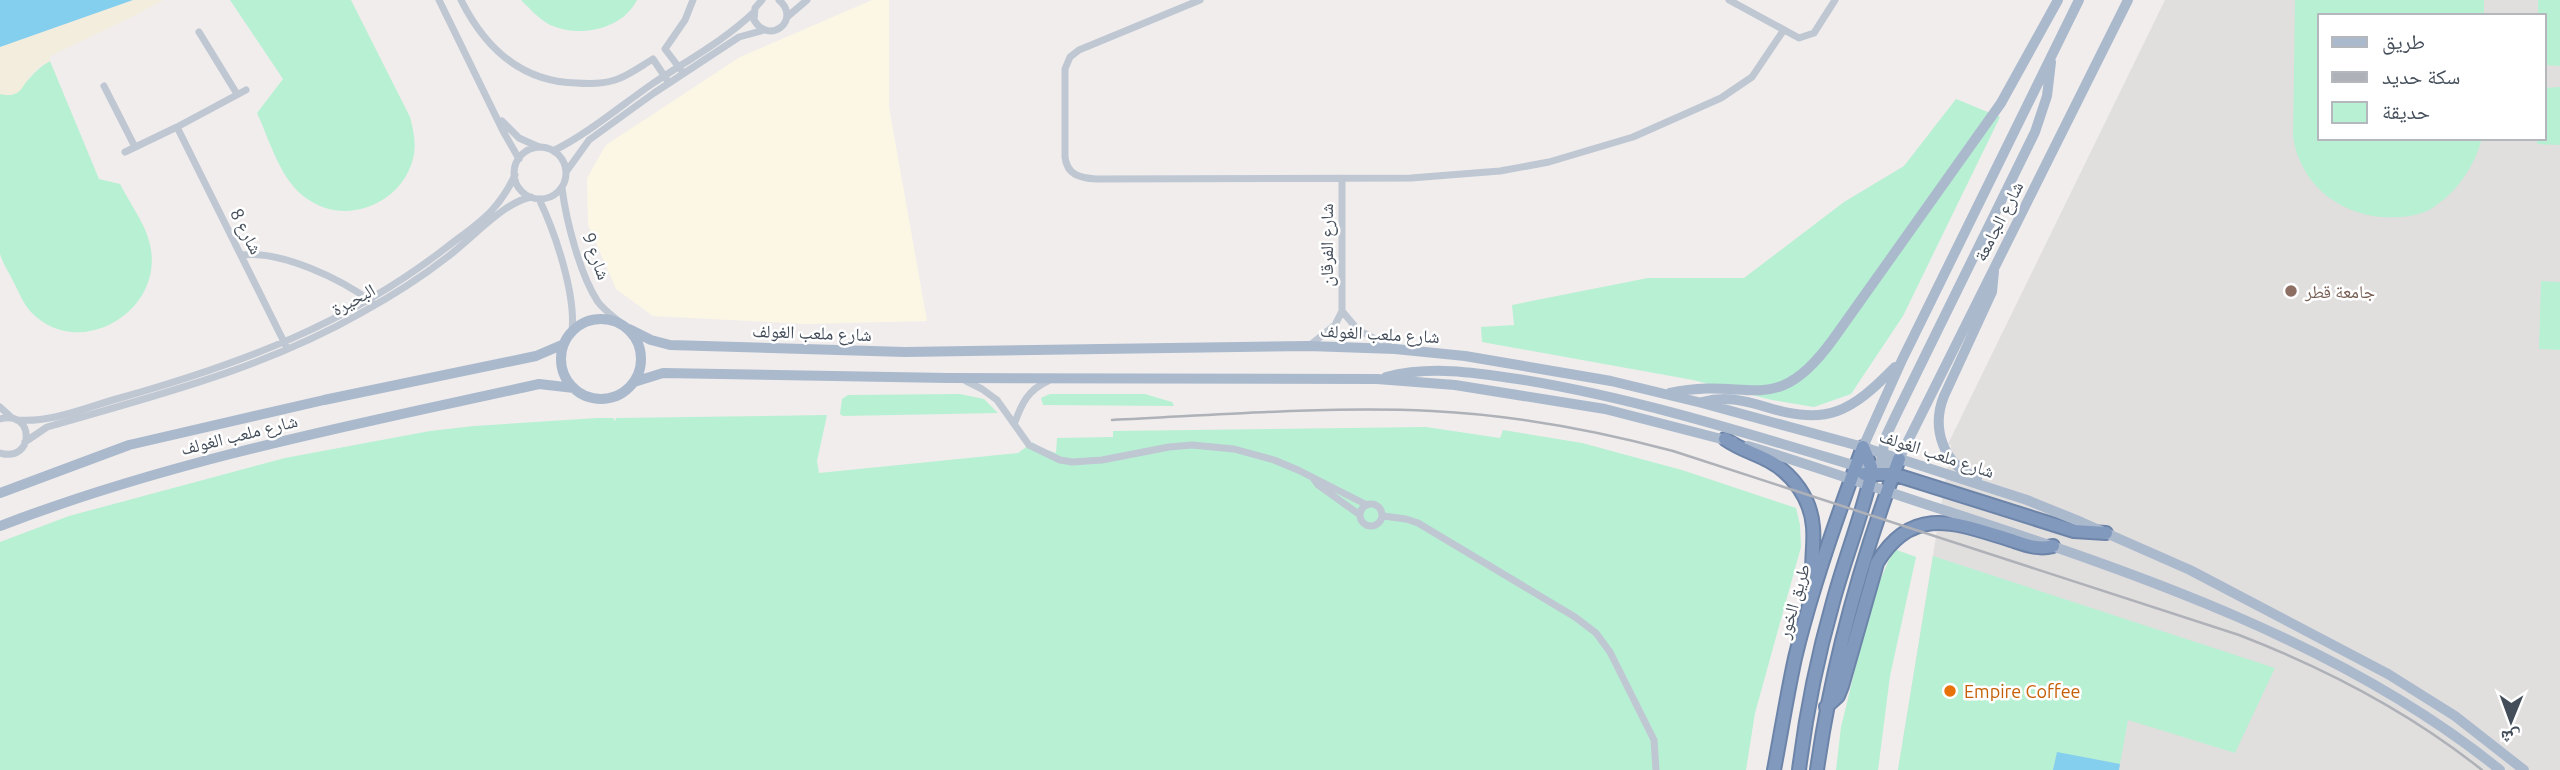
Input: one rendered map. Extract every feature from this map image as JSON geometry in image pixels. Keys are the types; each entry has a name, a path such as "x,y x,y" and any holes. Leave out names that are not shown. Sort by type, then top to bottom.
{"highway":[{"path":"1725,439 1735,447 1779,468 1801,491 1810,509 1813,525 1811,570 1815,587"},
{"path":"1817,770 1826,706 1843,630 1887,492 1879,470 1863,447"},
{"name":"طريق الخور","path":"1774,770 1796,657 1815,587 1863,447"},
{"path":"1850,480 1879,470 1899,459"},
{"path":"1798,770 1822,645 1868,486 1879,470"},
{"path":"1879,470 2074,531 2106,533"},
{"path":"1826,706 1838,696 1842,686 1877,563 1888,547 1902,534 1919,526 1946,522 2031,547 2053,546"}],"main road":[{"path":"1665,394 1695,387 1749,392 1771,390 1791,383 1810,370 2001,103 2058,0"},
{"name":"شارع الجامعة","path":"1863,447 1902,360 2080,0"},
{"name":"شارع الجامعة","path":"1899,459 2127,0"},
{"path":"1377,379 1413,371 1450,370 1547,384 1677,413 1856,467 1879,470 1886,436 2035,132 2046,96 2052,56"},
{"path":"1994,268 1992,292 1941,404 1939,432 1946,452 1962,470 2019,493 2027,500"},
{"path":"634,382 640,369 641,354 637,341 625,327 609,320 596,319 583,323 572,331 564,344 562,368 574,388 585,395 605,398 618,395 634,382 663,373 948,378 1377,379 1455,385 1605,409 1725,439 2053,546 2211,605 2346,669 2416,708 2500,770"},
{"name":"شارع ملعب الغولف","path":"625,327 651,340 670,345 905,352 1308,346 1395,349 1540,367 1665,394 1863,447 2027,500 2106,533 2190,570 2388,674 2455,716 2524,770"},
{"name":"شارع ملعب الغولف","path":"0,493 129,445 324,400 536,356 564,344"},
{"path":"1702,403 1716,399 1735,399 1791,415 1819,416 1851,405 1871,391 1902,360"},
{"name":"شارع ملعب الغولف","path":"0,526 39,511 197,462 286,440 539,384 574,388"}],"street":[{"path":"439,0 519,159"},
{"path":"461,0 477,29 508,61 527,73 548,80 596,84 615,80 653,59 665,49 685,20 693,0"},
{"path":"681,70 734,30 762,0"},
{"path":"779,0 785,7 787,17"},
{"path":"553,151 681,70 739,37 764,30 777,30 787,17 807,0"},
{"path":"1200,0 1079,50 1070,57 1065,69 1065,144 1066,161 1071,171 1086,178 1411,178 1500,171 1572,157 1633,137 1721,98 1752,77 1783,31"},
{"path":"1730,0 1799,38 1814,33 1835,0"},
{"path":"754,6 755,22 764,30"},
{"path":"199,32 237,94"},
{"path":"665,49 681,70"},
{"path":"653,59 667,79"},
{"path":"540,147 528,151 519,159 515,175 520,188 535,198 552,196 562,188 566,172 589,140 667,79"},
{"path":"104,86 135,147"},
{"path":"125,152 246,90"},
{"path":"496,116 513,134 553,151 561,158 566,172"},
{"name":"شارع 8","path":"177,127 286,346"},
{"name":"البحيرة","path":"482,225 503,199 515,175"},
{"name":"شارع الفرقان","path":"1308,346 1331,329 1342,311 1342,178"},
{"name":"شارع 9","path":"562,188 566,214 591,288 598,302 625,327"},
{"name":"البحيرة","path":"0,419 39,420 94,409 167,388 286,346 372,302 516,201 535,198"},
{"name":"شارع 9","path":"535,198 550,220 572,301 572,331"},
{"path":"550,220 566,214"},
{"path":"241,255 255,254 290,261 322,274 372,302"},
{"name":"شارع الفرقان","path":"1342,311 1358,330 1395,349"},
{"path":"1015,422 1028,395 1036,386 1055,377"},
{"path":"948,378 970,382 997,400 1029,445 1049,456 1072,462 1102,460 1169,447 1214,447 1263,456 1367,505 1378,506 1383,516"},
{"path":"0,407 25,430 25,443"},
{"name":"البحيرة","path":"0,453 13,454 47,427 94,409"},
{"path":"1312,478 1360,515 1363,523 1372,527 1378,524 1383,516"},
{"path":"1360,515 1367,505"},
{"path":"1383,516 1418,523 1575,617 1596,633 1610,652 1646,721 1656,750 1656,770"}],"shaded area":[{"path":"872,0 889,0 889,107 927,321 807,324 653,316 616,289 588,225 587,178 606,145 740,57"},
{"name":"جامعة قطر","path":"2165,0 2560,0 2560,770 1898,770 1951,445 1948,444"}],"green space":[{"path":"230,0 351,0 410,117 413,131 415,149 409,171 400,185 388,196 374,205 341,211 325,208 299,193 277,161 257,113 283,79"},
{"path":"521,0 637,0 630,10 611,25 574,31 550,25"},
{"path":"2295,0 2484,0 2484,14 2318,14 2318,140 2481,140 2469,170 2456,188 2439,204 2424,212 2393,217 2381,217 2350,209 2323,193 2312,181 2297,153 2293,137"},
{"path":"2538,0 2560,0 2560,66 2546,65 2546,14 2538,14"},
{"path":"50,61 99,179 120,184 149,241 152,266 146,288 133,307 115,321 94,330 72,332 50,326 30,311 0,254 0,94 11,95"},
{"path":"2560,87 2560,145 2537,144 2538,140 2546,140 2546,88"},
{"path":"1956,99 2000,117 1903,316 1851,394 1814,407 1772,400 1693,380 1482,342 1481,327 1514,325 1512,305 1648,278 1744,278 1844,202 1904,166"},
{"path":"2541,281 2560,282 2560,350 2539,349"},
{"path":"960,394 984,399 998,413 840,414 842,399 848,395"},
{"path":"1050,394 1145,394 1172,402 1174,406 1043,405 1041,398"},
{"path":"827,415 817,461 819,473 1018,453 1033,442 1036,446 1056,453 1057,438 1113,437 1113,431 1426,427 1500,438 1503,430 1582,443 1682,470 1796,508 1801,547 1755,713 1746,770 0,770 0,542 69,516 285,458 430,431 597,418 613,418 615,421 616,418"},
{"path":"1894,549 1916,557 1890,676 1878,770 1836,770 1841,727 1873,596"},
{"path":"1933,556 2275,668 2235,753 2128,720 2120,764 2057,753 2053,770 1898,770"}],"sand":[{"path":"133,0 163,0 50,56 50,61 35,70 19,91 12,95 0,94 0,47"}],"water":[{"path":"0,0 133,0 0,47"},
{"path":"2057,752 2120,764 2119,770 2053,770"}],"railway":[{"path":"1112,420 1312,410 1432,411 1523,420 1643,443 2239,635 2304,662 2366,693 2425,729 2482,770"}],"place":[{"name":"جامعة قطر","path":"2291,291"},
{"name":"Empire Coffee","path":"1950,691"}]}
